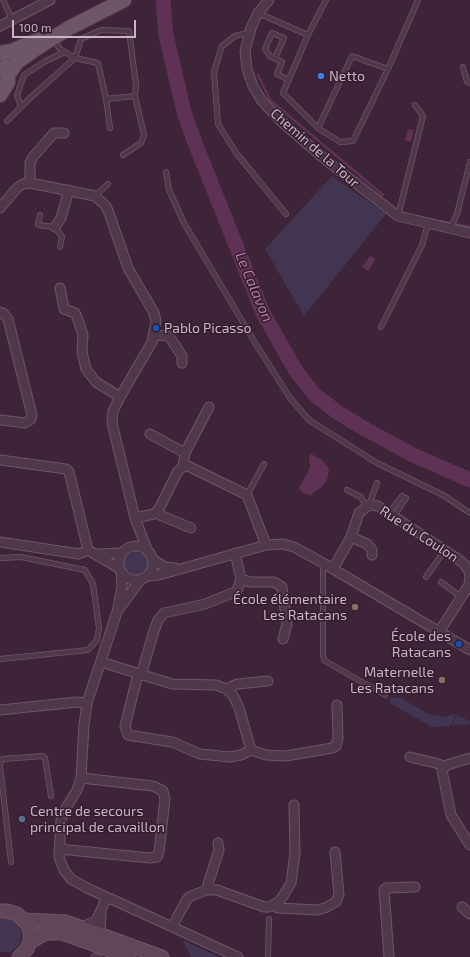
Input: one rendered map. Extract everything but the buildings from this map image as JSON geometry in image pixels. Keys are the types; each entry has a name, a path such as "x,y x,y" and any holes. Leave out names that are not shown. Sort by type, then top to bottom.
{"main road":[{"path":"0,95 6,88 8,75 17,62 70,28 124,0"},
{"path":"0,53 12,51 70,28"},
{"path":"0,58 4,63 8,75"},
{"path":"2,908 17,914 24,920 30,930 30,942 27,949 19,957"},
{"path":"24,920 57,920 100,933 162,957"},
{"path":"30,942 46,934 62,933 129,957"}],"street":[{"path":"0,26 50,0"},
{"name":"Chemin de la Tour","path":"269,0 258,13 249,33 245,51 247,69 253,86 262,101 281,121 327,161 398,216 470,233"},
{"path":"30,183 30,163 33,157 54,133 64,133"},
{"path":"0,208 22,184 30,183 95,196 106,206 128,268 154,313 156,321 154,335 113,411 112,423 135,518 150,555 152,568 117,612"},
{"path":"55,227 61,218 69,190"},
{"path":"60,288 64,309 75,313 77,317 82,335 82,352 86,369 96,382 120,397"},
{"path":"0,312 8,318 32,415 31,420 25,423 0,420"},
{"path":"154,335 169,336 182,356 182,363"},
{"path":"183,467 185,453 209,407"},
{"path":"150,434 185,453"},
{"path":"0,460 66,468 69,472 88,550"},
{"path":"135,518 156,512 165,499 178,471 183,467 188,466 247,495 266,545"},
{"name":"Rue du Coulon","path":"333,569 351,537 359,513 368,506 378,506 464,564 470,577 469,586 439,632"},
{"path":"156,512 191,528"},
{"path":"97,554 122,553 132,547 137,539 139,530"},
{"path":"351,537 367,544 372,550 372,555"},
{"path":"0,542 79,554 88,550 97,554 120,570 128,578 144,578 159,575 235,552 266,545 283,544 294,547 324,563 470,650"},
{"path":"132,547 141,547 165,567 178,568"},
{"path":"235,552 241,579 237,591 205,604 164,613 158,620 139,674 125,726 128,735 172,742 200,754 230,757 241,755 252,750 266,755 286,756 336,746 338,739 337,705"},
{"path":"122,553 119,561 122,587 117,612 87,703 84,725 81,778 77,790 66,808 61,820 58,848 59,857 64,870 71,878 107,897 238,957"},
{"path":"241,579 250,582 274,582 282,587 287,624 283,639"},
{"path":"100,662 172,684 216,685 227,689 234,697 239,708 252,750"},
{"path":"227,689 237,684 268,682"},
{"path":"0,710 77,702 87,703"},
{"path":"410,757 438,764 443,767 470,758"},
{"path":"443,767 442,770 451,815 470,845"},
{"path":"58,848 150,858 157,857 159,852 165,798 163,790 153,786 81,778"},
{"path":"172,927 182,906 189,897 210,890 264,907 274,905 284,896 291,883 295,853 294,805"},
{"path":"210,890 208,884 219,850 218,843"},
{"path":"274,905 278,908 318,910 336,902 339,894 335,852"},
{"path":"388,957 384,890 386,888 415,887"},
{"path":"82,927 96,921 101,913 107,897"},
{"path":"462,907 470,914"},
{"path":"62,933 77,933 97,938 100,933 101,913"}],"lane":[{"path":"3,0 12,19"},
{"path":"325,1 308,35 283,93 318,128 340,142 353,141 388,69 418,0"},
{"path":"258,13 308,35"},
{"path":"8,121 21,107 75,58 81,39 101,30 129,31 136,96 144,135 141,143 123,155"},
{"path":"249,33 235,36 222,46 214,72 218,124 238,154 286,214"},
{"path":"275,58 284,38 272,33 265,49 270,56 282,62 277,74 289,80"},
{"path":"52,39 60,49 75,58 98,63 106,99 110,128"},
{"path":"21,107 17,95 24,75 46,61 65,52"},
{"path":"318,128 352,56 388,69"},
{"path":"462,67 468,82 470,83"},
{"path":"106,99 136,96"},
{"path":"398,216 423,116 414,105"},
{"path":"450,229 457,214 470,162"},
{"path":"166,172 169,190 184,223 290,398 309,420 378,463 443,495 470,513"},
{"path":"95,196 108,184"},
{"path":"40,215 38,225 55,227 62,237 60,247"},
{"path":"381,327 422,245 428,224"},
{"path":"247,495 264,464"},
{"path":"368,506 377,483"},
{"path":"347,490 361,497 368,506"},
{"path":"391,514 404,497"},
{"path":"426,577 445,550"},
{"path":"0,558 21,557 85,570 93,584 99,628 97,640 88,650 0,659"},
{"path":"324,563 323,656 325,661 384,695"},
{"path":"441,582 461,597"},
{"path":"11,862 0,766 1,760 3,758 43,756 46,758 51,796"},
{"path":"268,957 269,919"}],"shaded area":[{"path":"408,129 414,130 411,142 405,140"},
{"path":"332,176 386,214 304,316 265,249"},
{"path":"370,256 375,260 368,271 362,267"},
{"path":"311,454 322,460 328,467 329,471 327,480 321,488 310,495 303,493 299,488 310,468 309,456"},
{"path":"136,552 141,553 147,559 147,569 141,575 136,576 131,575 125,569 124,564 125,559 131,553"},
{"path":"389,698 401,698 428,714 445,717 456,714 450,726 432,727 390,703"},
{"path":"457,715 470,721 470,724 452,725"},
{"path":"0,919 15,921 22,932 20,945 10,952 0,952"},
{"path":"183,941 185,941 219,957 191,957"}],"waterway":[{"name":"Le Calavon","path":"163,0 166,35 184,112 195,143 263,313 296,371 314,394 337,412 413,455 470,480"},
{"path":"258,75 270,100 383,195"},
{"path":"441,221 470,227"}],"place":[{"name":"Netto","path":"321,76"},
{"name":"Pablo Picasso","path":"156,328"},
{"name":"École élémentaire Les Ratacans","path":"355,607"},
{"name":"École des Ratacans","path":"459,644"},
{"name":"Maternelle Les Ratacans","path":"442,680"},
{"name":"Centre de secours principal de cavaillon","path":"22,819"}]}
